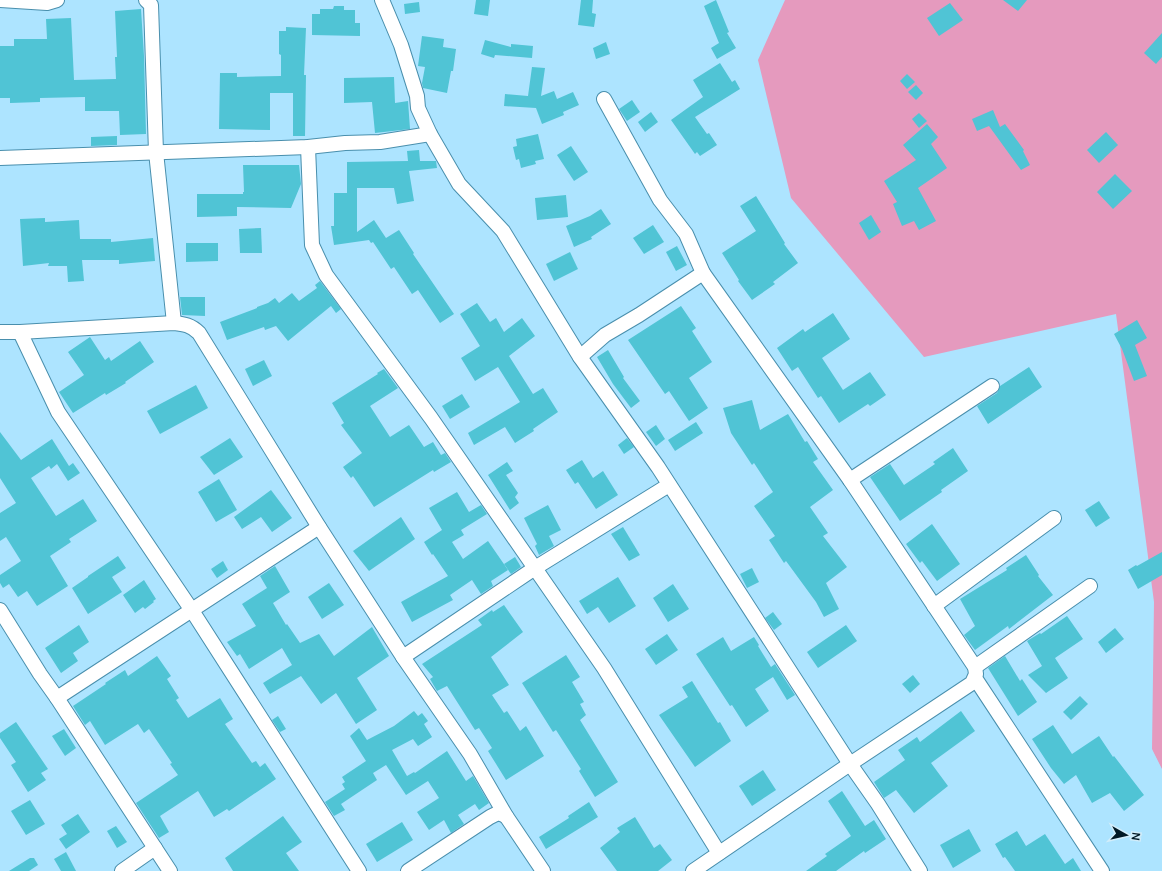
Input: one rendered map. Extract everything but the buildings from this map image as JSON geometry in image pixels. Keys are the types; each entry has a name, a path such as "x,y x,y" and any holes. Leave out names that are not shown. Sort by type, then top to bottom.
{"street":[{"path":"0,0 47,3 57,0"},
{"path":"146,0 151,6 156,152 174,323"},
{"path":"382,0 401,45 417,96 418,108 430,134 459,184 503,231 580,357 669,485 850,764 878,804 920,871"},
{"path":"604,99 660,200 686,234 703,272 850,480 934,606 975,673 1102,871"},
{"path":"0,158 308,147 345,143 380,142 430,134"},
{"path":"308,147 312,245 326,274 430,418 604,668 719,854"},
{"path":"580,357 605,335 639,315 703,272"},
{"path":"0,332 174,323 194,327 319,527 403,657 470,754 506,816 543,871"},
{"path":"20,332 58,412 191,610 359,871"},
{"path":"850,480 992,386"},
{"path":"403,657 535,568 669,485"},
{"path":"934,606 1054,518"},
{"path":"57,698 319,527"},
{"path":"693,871 972,682 975,673 1090,586"},
{"path":"0,610 40,674 170,871"},
{"path":"408,871 490,816 498,813 506,816"},
{"path":"122,871 156,848"}],"shaded area":[{"path":"785,0 1162,0 1162,769 1152,749 1154,602 1116,314 924,357 791,198 758,60"}]}
